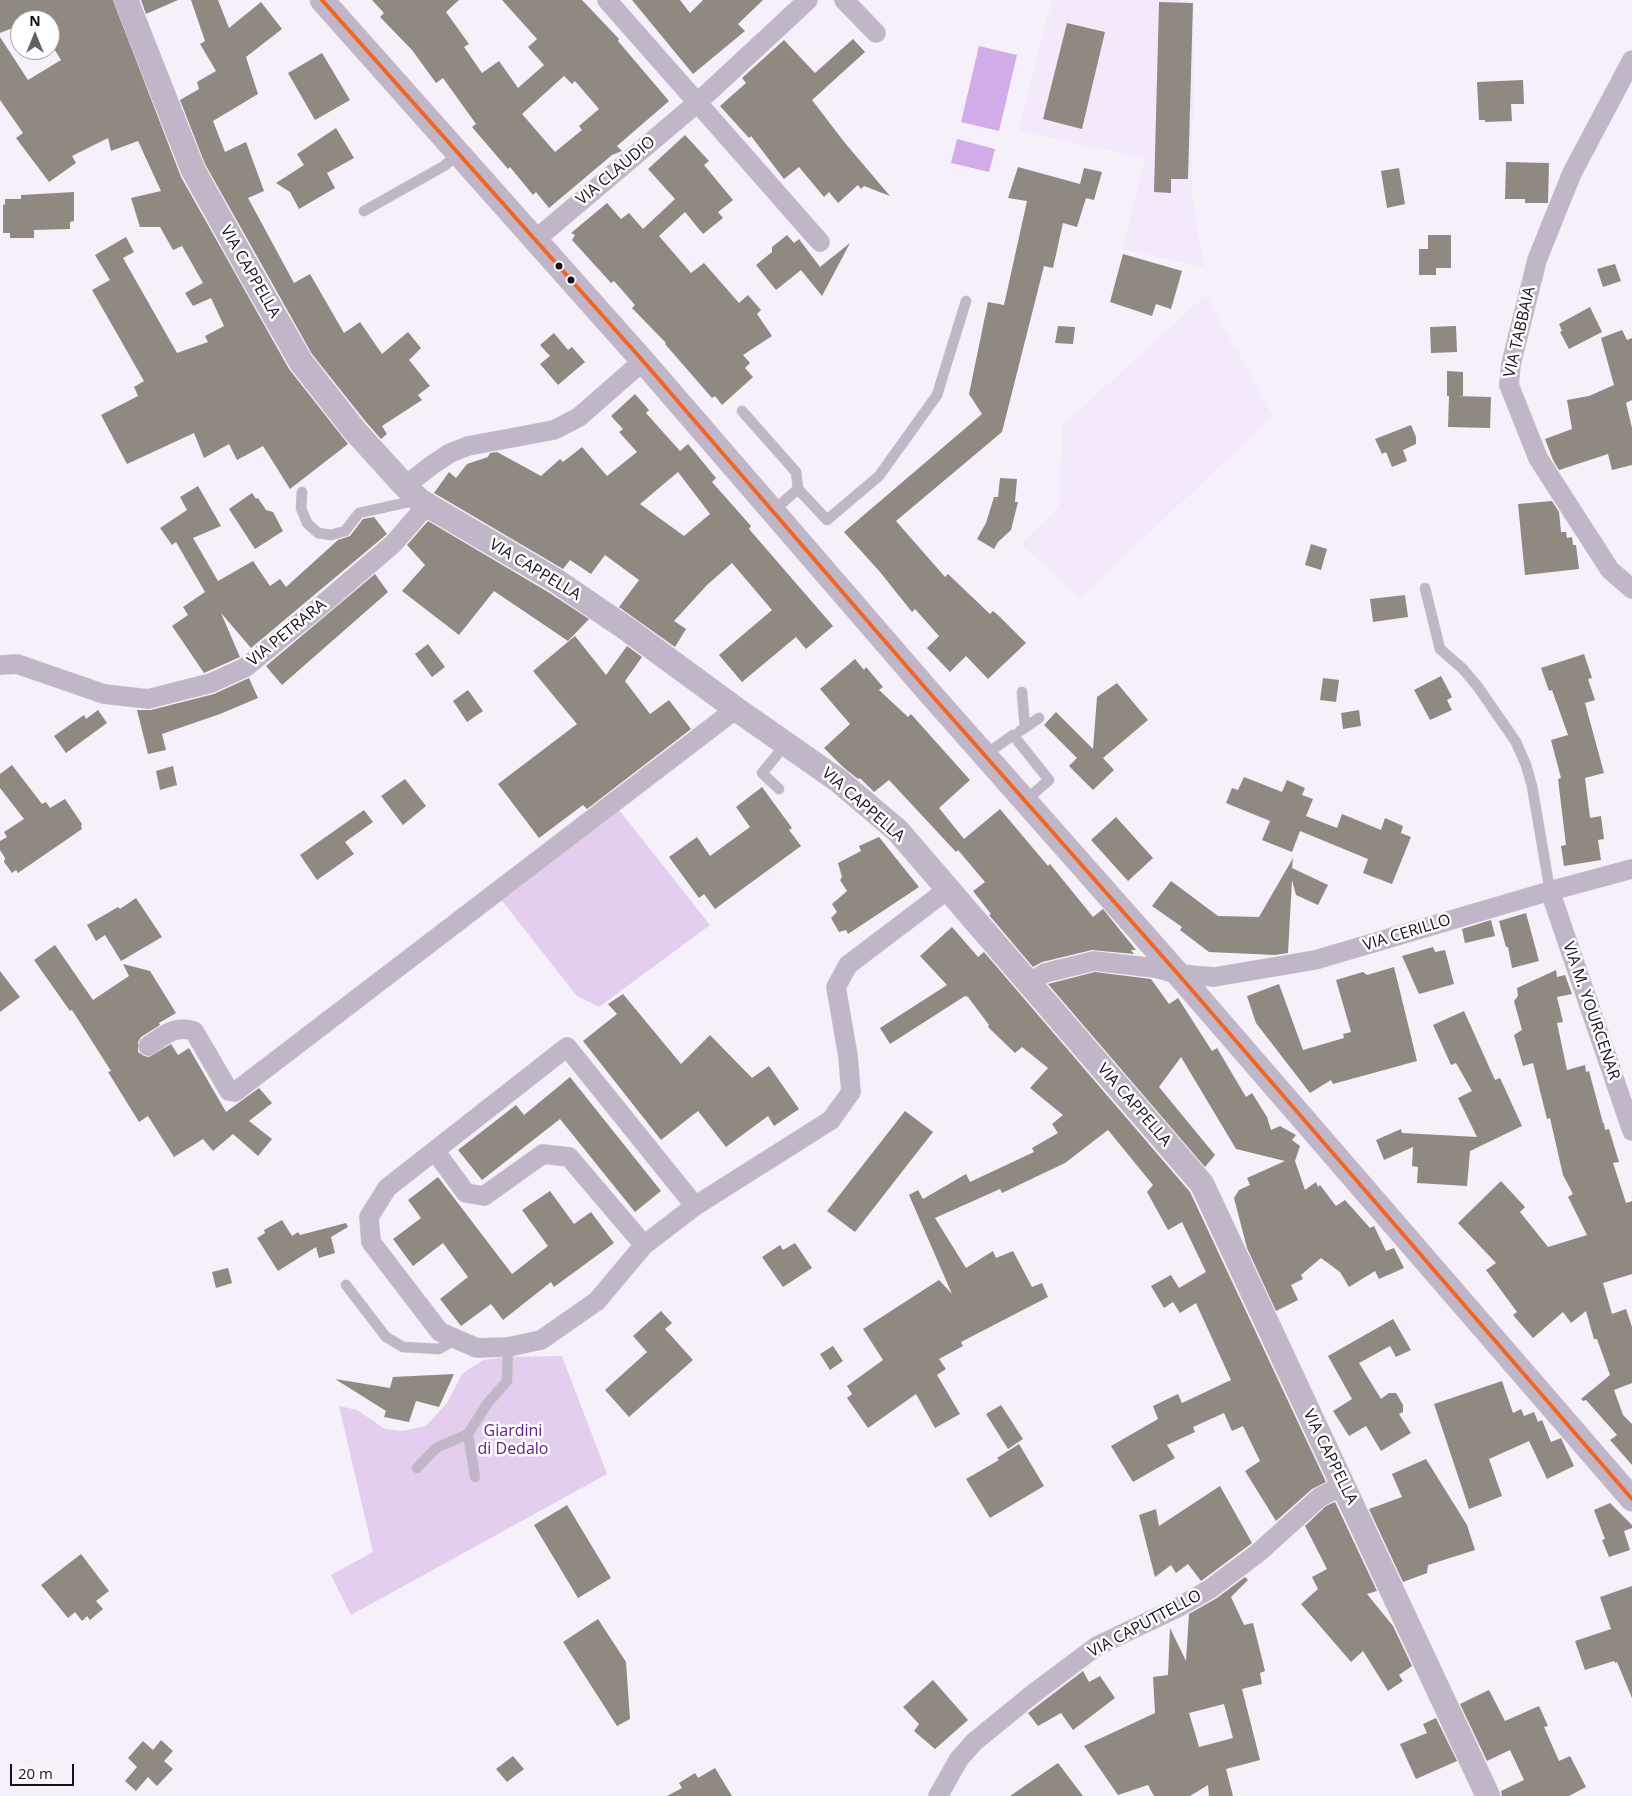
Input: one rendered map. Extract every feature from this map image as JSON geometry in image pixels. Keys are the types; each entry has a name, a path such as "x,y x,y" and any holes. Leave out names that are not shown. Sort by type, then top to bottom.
{"street":[{"name":"VIA CAPPELLA","path":"126,0 193,170 301,362 355,431 417,497 555,580 627,629 839,782 898,831 1202,1184 1488,1796"},
{"path":"322,0 643,361 985,756 1178,974 1632,1499"},
{"path":"607,0 820,242"},
{"name":"VIA CLAUDIO","path":"535,240 697,102 808,0"},
{"path":"844,0 876,33"},
{"name":"VIA TABBAIA","path":"1632,60 1572,174 1537,260 1511,364 1508,385 1538,458 1610,570 1632,589"},
{"name":"VIA PETRARA","path":"0,665 17,664 104,694 139,698 148,698 211,684 246,667 393,544 432,465 450,453 468,446 554,430 579,417 643,361"},
{"path":"148,1046 175,1029 184,1028 194,1031 229,1090 235,1092 736,709"},
{"name":"VIA CERILLO","path":"1028,984 1045,973 1094,961 1155,968 1178,974 1214,977 1315,960 1632,869"},
{"path":"696,1206 567,1047 388,1188 369,1217 371,1242 440,1332 477,1348 508,1347 541,1340 597,1301 644,1245 696,1206 831,1120 851,1092 848,1056 836,987 848,965 947,890"},
{"name":"VIA M. YOURCENAR","path":"1550,891 1632,1131"},
{"path":"435,1151 466,1193 484,1196 543,1154 569,1156 644,1245"},
{"name":"VIA CAPUTTELLO","path":"938,1796 959,1758 974,1742 1034,1693 1097,1646 1177,1608 1210,1589 1258,1553 1320,1497 1344,1485"}],"lane":[{"path":"364,211 444,166 458,154"},
{"path":"742,411 796,472 798,489 826,520 879,476 937,395 966,301"},
{"path":"773,511 798,489"},
{"path":"302,492 301,508 307,523 318,533 331,535 345,531 359,513 417,497"},
{"path":"1425,588 1440,649 1463,669 1478,687 1516,742 1526,765 1532,786 1550,891"},
{"path":"1022,692 1025,728"},
{"path":"985,756 1039,718"},
{"path":"1013,735 1049,780 1025,801"},
{"path":"778,789 762,773 786,744"},
{"path":"346,1286 386,1337 403,1347 439,1349 455,1340"},
{"path":"417,1468 436,1448 468,1434 486,1404 507,1381 508,1347"},
{"path":"468,1434 475,1476"}],"shaded area":[{"path":"1052,0 1180,0 1194,4 1192,197 1204,267 1122,249 1145,158 1019,131"},
{"path":"979,46 1017,55 999,131 961,122"},
{"path":"957,139 995,149 989,172 951,163"},
{"path":"1206,295 1273,416 1080,598 1021,544 1059,507 1063,425"}],"green space":[{"path":"616,806 710,925 599,1007 577,996 495,892"},
{"name":"Giardini di Dedalo","path":"562,1356 607,1474 351,1615 331,1575 373,1552 339,1406 357,1410 385,1429 402,1431 426,1426 447,1403 462,1374 483,1360 508,1357"}],"building":[{"path":"0,0 113,0 181,177 289,369 348,444 290,489 263,446 237,460 229,444 204,458 194,433 127,464 101,415 138,396 134,387 144,381 92,290 110,280 95,255 126,237 134,252 123,258 177,353 208,342 205,336 224,326 211,298 193,306 185,293 203,283 182,246 173,250 160,227 140,227 131,198 161,191 138,141 111,151 108,138 72,156 76,163 49,182 16,138 23,133 0,100 0,37 10,52 10,60 15,60 28,80 61,60 60,10 10,10 10,29 0,33"},
{"path":"141,0 178,0 146,14"},
{"path":"191,0 218,0 229,28 261,2 282,29 246,57 258,94 213,121 225,152 246,142 264,191 248,198 294,283 310,274 344,333 360,322 382,354 408,332 421,348 409,360 430,386 418,395 422,400 382,426 387,434 381,439 312,354 205,164 180,100 199,89 197,82 216,71 200,44 205,41"},
{"path":"372,0 459,0 446,12 469,44 464,47 482,73 499,61 518,88 544,65 528,47 537,39 502,0 582,0 619,39 618,41 669,101 617,146 622,151 612,155 549,208 536,192 533,195 510,167 508,169 472,127 476,124 443,78 436,83 412,50 380,17 384,13","holes":["564,76 572,84 575,81 599,109 579,126 582,130 555,152 522,114"]},
{"path":"632,0 680,0 690,13 703,0 763,0 738,24 745,31 693,74"},
{"path":"1159,2 1193,3 1188,179 1171,179 1171,193 1154,192"},
{"path":"1067,23 1105,32 1082,129 1043,119"},
{"path":"853,39 865,52 812,100 845,143 890,196 864,186 861,189 858,185 838,203 829,192 824,197 799,167 784,179 751,136 749,138 720,106 746,83 742,78 784,40 815,73"},
{"path":"322,53 350,100 315,120 288,73"},
{"path":"1523,80 1524,104 1511,104 1512,121 1485,122 1485,120 1479,120 1477,82"},
{"path":"336,128 354,158 327,173 335,188 299,209 290,192 276,183 304,165 297,154"},
{"path":"685,135 709,161 704,165 733,200 718,212 723,218 703,234 685,212 659,236 691,273 704,263 739,303 748,295 761,310 757,314 772,336 743,355 750,363 745,368 753,377 722,405 715,396 712,398 666,343 632,308 635,305 614,281 611,283 572,240 575,235 571,233 607,203 621,219 629,213 643,229 675,199 648,169"},
{"path":"1506,162 1549,163 1548,203 1525,203 1525,199 1505,199"},
{"path":"1018,167 1080,184 1084,168 1102,172 1094,200 1086,198 1077,227 1063,223 1053,268 1044,266 1002,432 896,521 945,577 948,574 990,614 993,611 999,616 1026,643 988,679 966,656 950,672 927,648 939,636 915,609 912,612 880,572 844,532 982,414 969,394 988,302 1004,305 1027,201 1008,198"},
{"path":"1399,168 1405,204 1387,208 1381,171"},
{"path":"74,192 74,221 70,222 70,229 34,230 34,238 10,238 10,233 3,233 3,205 5,204 5,199 21,199 21,195"},
{"path":"787,235 794,243 799,239 820,267 850,243 822,296 801,270 776,290 756,265 772,252 772,247"},
{"path":"1428,235 1451,235 1451,268 1436,268 1436,275 1419,275 1419,249 1428,249"},
{"path":"1123,254 1182,271 1171,309 1156,304 1152,316 1110,302"},
{"path":"1615,264 1621,281 1603,287 1597,269"},
{"path":"1590,307 1602,332 1569,349 1560,332 1562,331 1559,324"},
{"path":"1058,326 1075,327 1073,344 1055,343"},
{"path":"1456,326 1457,352 1431,353 1430,327"},
{"path":"1622,330 1627,340 1632,338 1632,400 1626,403 1632,428 1632,465 1612,470 1608,454 1559,470 1545,439 1572,429 1567,400 1589,396 1614,385 1601,338"},
{"path":"554,333 568,350 572,347 585,362 558,385 540,364 550,356 540,345"},
{"path":"1447,371 1463,372 1463,396 1453,396 1491,397 1490,428 1448,427 1449,396 1447,396"},
{"path":"635,394 649,410 646,413 680,451 688,444 716,478 712,482 751,526 749,529 833,626 806,649 796,637 742,682 719,655 772,610 732,563 707,585 674,621 686,629 675,647 619,607 639,580 605,555 591,574 570,560 563,569 434,493 449,472 456,478 467,464 488,457 490,453 497,452 541,476 560,459 563,462 582,447 607,476 637,452 619,432 623,429 611,416","holes":["678,472 710,514 684,536 640,504"]},
{"path":"1411,425 1416,437 1416,444 1403,450 1407,461 1392,467 1386,452 1382,454 1375,439"},
{"path":"1000,478 1017,479 1015,502 1018,502 1011,530 998,542 994,549 977,539 986,523 994,497 998,497"},
{"path":"198,486 221,526 193,538 218,581 253,561 270,586 280,579 286,587 338,540 350,536 363,519 374,517 387,534 251,648 221,613 240,657 204,673 172,626 188,615 183,607 205,592 176,542 172,545 160,528 187,510 180,497"},
{"path":"252,493 266,510 273,512 283,531 255,549 229,509"},
{"path":"1552,501 1559,512 1561,532 1566,532 1567,538 1572,537 1573,545 1576,545 1579,569 1525,575 1518,504"},
{"path":"428,521 548,592 589,619 568,641 494,591 459,635 402,591 425,565 407,545"},
{"path":"1311,544 1327,549 1321,570 1305,565"},
{"path":"375,574 388,592 282,685 266,666"},
{"path":"1405,595 1408,617 1373,622 1370,599"},
{"path":"575,636 606,675 627,646 642,657 625,681 650,714 669,700 691,729 587,809 583,805 539,838 498,784 577,724 533,671"},
{"path":"428,644 445,667 432,677 415,654"},
{"path":"1584,654 1592,678 1588,679 1595,700 1585,703 1604,773 1585,778 1590,818 1601,816 1604,839 1598,840 1601,860 1564,866 1561,846 1566,845 1558,779 1561,778 1551,740 1568,735 1552,690 1549,691 1541,668"},
{"path":"855,659 864,670 866,667 883,687 879,690 908,717 911,714 970,780 939,808 964,839 1000,809 1048,866 1050,864 1093,917 1103,909 1136,950 1131,950 1134,954 1092,950 1042,962 1033,967 989,915 991,914 973,891 985,882 958,850 956,852 889,780 874,792 860,778 858,779 843,767 824,748 850,724 820,689"},
{"path":"1441,676 1452,697 1447,700 1452,710 1430,720 1414,690"},
{"path":"249,678 258,698 220,714 162,734 166,750 148,754 137,710 151,710 214,694"},
{"path":"1323,678 1339,680 1336,702 1320,700"},
{"path":"1117,683 1148,720 1103,758 1114,770 1093,790 1069,766 1077,758 1044,725 1056,712 1093,749 1097,697"},
{"path":"468,690 483,711 467,722 453,701"},
{"path":"98,710 107,723 66,753 54,736 84,715 86,719"},
{"path":"1359,710 1361,726 1343,729 1341,713"},
{"path":"12,765 42,804 46,802 50,808 65,799 82,824 82,829 18,873 16,870 12,873 4,862 5,858 0,850 0,841 7,837 4,832 24,819 0,788 0,774"},
{"path":"173,766 177,785 160,790 156,771"},
{"path":"1244,777 1282,792 1287,780 1305,788 1302,795 1313,799 1306,816 1337,828 1342,814 1381,830 1385,818 1403,826 1401,833 1411,837 1392,884 1363,873 1368,859 1300,831 1292,852 1262,840 1270,821 1226,803 1232,788 1238,790"},
{"path":"405,779 426,806 403,825 381,796"},
{"path":"762,787 792,828 789,830 801,846 715,909 704,894 699,898 669,857 697,837 710,856 750,827 736,807"},
{"path":"364,810 373,822 345,842 354,854 317,880 300,855"},
{"path":"1116,817 1153,858 1128,881 1091,840"},
{"path":"879,837 919,887 848,934 846,930 839,932 831,918 837,912 832,904 847,891 840,880 842,877 838,863 861,851 859,846"},
{"path":"1293,858 1292,868 1328,885 1318,905 1296,895 1292,880 1288,953 1275,955 1209,952 1180,930 1182,927 1152,906 1171,881 1218,916 1259,917"},
{"path":"136,898 162,937 121,961 105,935 96,941 87,925 118,907 120,909"},
{"path":"1526,913 1539,961 1512,968 1508,947 1506,947 1499,921"},
{"path":"1491,920 1495,936 1465,943 1462,929"},
{"path":"952,927 978,957 984,952 1190,1192 1326,1482 1312,1489 1276,1521 1245,1471 1260,1461 1243,1426 1232,1431 1224,1413 1193,1427 1195,1432 1167,1445 1175,1458 1133,1482 1111,1446 1158,1419 1153,1406 1178,1394 1182,1403 1231,1380 1196,1303 1180,1313 1173,1302 1164,1308 1151,1286 1171,1275 1179,1288 1206,1272 1182,1222 1168,1230 1147,1192 1153,1185 1108,1130 1065,1163 1002,1193 1000,1189 935,1218 966,1268 993,1251 996,1258 1013,1251 1032,1287 1042,1283 1048,1297 961,1342 963,1346 939,1359 946,1369 937,1375 960,1414 935,1428 916,1394 868,1428 847,1398 852,1394 847,1386 883,1360 863,1329 939,1280 952,1294 909,1195 918,1190 923,1199 966,1174 970,1182 1034,1152 1032,1148 1058,1133 1052,1124 1063,1115 1030,1088 1048,1068 1022,1047 1015,1053 988,1027 989,1025 968,997 965,996 890,1044 880,1028 947,985 920,956"},
{"path":"55,945 93,1000 129,976 123,964 150,971 176,1013 141,1037 138,1042 138,1052 149,1057 171,1044 178,1055 189,1048 226,1112 259,1088 272,1103 249,1121 272,1139 258,1156 233,1134 213,1151 203,1139 174,1157 148,1116 139,1122 108,1072 111,1071 72,1010 70,1011 34,960"},
{"path":"1433,947 1435,952 1445,950 1454,984 1419,994 1402,956"},
{"path":"1394,967 1417,1061 1333,1084 1331,1080 1310,1093 1256,1023 1247,996 1279,984 1303,1050 1344,1038 1343,1034 1351,1032 1336,980 1363,972 1367,975"},
{"path":"1556,970 1557,977 1565,975 1572,994 1557,997 1563,1022 1557,1023 1567,1070 1585,1065 1586,1072 1589,1071 1605,1130 1609,1129 1619,1162 1613,1163 1626,1203 1632,1201 1632,1274 1603,1283 1612,1314 1626,1309 1632,1327 1632,1383 1614,1390 1623,1415 1632,1424 1632,1465 1610,1440 1617,1435 1586,1400 1583,1401 1581,1399 1610,1375 1597,1339 1594,1339 1586,1311 1571,1323 1563,1312 1533,1338 1513,1315 1517,1312 1486,1270 1496,1263 1458,1223 1501,1181 1525,1207 1520,1212 1548,1247 1587,1235 1568,1197 1573,1194 1563,1175 1550,1118 1547,1119 1533,1063 1523,1066 1514,1035 1522,1030 1514,1001 1518,996 1517,988"},
{"path":"0,971 20,997 0,1012"},
{"path":"1095,972 1151,979 1169,1004 1178,998 1212,1051 1217,1048 1246,1097 1252,1093 1267,1117 1271,1130 1280,1126 1296,1135 1292,1140 1300,1146 1295,1161 1305,1190 1316,1182 1318,1187 1320,1185 1336,1206 1345,1200 1370,1228 1374,1226 1386,1251 1394,1248 1404,1268 1379,1279 1375,1271 1349,1287 1340,1272 1321,1258 1301,1275 1303,1279 1291,1285 1298,1300 1276,1311 1247,1248 1234,1198 1239,1190 1250,1185 1247,1178 1285,1161 1236,1149 1181,1057 1159,1087 1215,1155 1205,1167 1048,984"},
{"path":"623,994 681,1064 710,1035 752,1078 769,1066 799,1109 774,1126 768,1116 726,1147 698,1111 661,1140 583,1041 617,1014 608,1004"},
{"path":"1464,1011 1495,1080 1500,1078 1522,1126 1470,1151 1467,1186 1417,1183 1418,1167 1412,1166 1413,1147 1384,1160 1376,1140 1401,1129 1402,1133 1477,1137 1458,1098 1472,1091 1456,1063 1451,1065 1433,1025"},
{"path":"570,1077 661,1191 635,1212 560,1119 482,1180 458,1150 516,1105 524,1115"},
{"path":"905,1111 933,1132 855,1232 827,1211"},
{"path":"438,1177 512,1274 548,1246 522,1210 550,1191 574,1224 591,1212 614,1243 554,1287 551,1282 503,1320 491,1304 461,1326 440,1299 468,1277 443,1243 413,1266 393,1239 421,1218 408,1200"},
{"path":"282,1220 292,1236 298,1232 300,1235 346,1223 348,1227 331,1237 335,1253 319,1258 316,1247 278,1271 257,1238 265,1233 264,1230"},
{"path":"795,1243 812,1268 783,1287 762,1257 780,1245 783,1250"},
{"path":"228,1268 232,1283 216,1288 212,1272"},
{"path":"661,1311 672,1323 665,1329 693,1360 629,1417 605,1390 647,1352 633,1336"},
{"path":"1393,1319 1411,1350 1396,1357 1390,1346 1359,1363 1381,1399 1389,1393 1396,1393 1403,1405 1403,1412 1399,1414 1411,1433 1381,1451 1366,1426 1349,1436 1333,1411 1352,1399 1328,1356"},
{"path":"833,1346 843,1361 830,1370 820,1354"},
{"path":"454,1374 439,1407 416,1401 409,1422 384,1417 386,1411 335,1379 390,1388 393,1377"},
{"path":"1502,1381 1513,1413 1521,1409 1524,1416 1534,1412 1538,1422 1542,1420 1551,1442 1561,1438 1574,1466 1547,1479 1529,1441 1489,1459 1502,1496 1469,1509 1434,1404"},
{"path":"1001,1405 1023,1439 1008,1449 986,1414"},
{"path":"1019,1444 1044,1486 990,1518 966,1479 999,1460 997,1458"},
{"path":"1426,1459 1467,1525 1475,1550 1428,1565 1427,1573 1403,1582 1369,1509 1402,1497 1392,1474"},
{"path":"1220,1486 1252,1543 1201,1581 1188,1564 1176,1573 1171,1565 1155,1577 1139,1515 1156,1509 1159,1526"},
{"path":"1335,1502 1377,1591 1367,1594 1393,1626 1412,1666 1399,1675 1403,1681 1388,1691 1363,1651 1351,1662 1301,1604 1318,1589 1312,1577 1327,1569 1305,1526 1326,1506"},
{"path":"1610,1503 1632,1525 1632,1528 1624,1531 1630,1550 1609,1557 1602,1540 1605,1539 1594,1510"},
{"path":"567,1505 611,1578 578,1598 534,1525"},
{"path":"81,1554 109,1591 96,1601 103,1609 90,1620 87,1616 82,1621 75,1612 68,1618 41,1585"},
{"path":"1245,1577 1248,1580 1231,1597 1244,1625 1253,1623 1265,1671 1260,1673 1262,1684 1242,1689 1260,1760 1226,1769 1233,1796 1209,1796 1208,1785 1190,1796 1154,1796 1148,1785 1118,1795 1084,1746 1155,1713 1153,1677 1168,1675 1170,1628 1186,1661 1189,1614 1217,1598","holes":["1224,1704 1233,1738 1199,1747 1189,1713"]},
{"path":"1632,1586 1632,1698 1617,1662 1615,1663 1614,1661 1585,1670 1575,1641 1611,1629 1600,1597"},
{"path":"598,1619 626,1662 630,1719 617,1726 563,1642"},
{"path":"1083,1671 1089,1682 1100,1676 1115,1698 1073,1730 1061,1713 1038,1726 1028,1713"},
{"path":"933,1680 968,1720 935,1749 914,1731 919,1724 903,1707"},
{"path":"1489,1690 1505,1721 1539,1706 1548,1726 1544,1727 1559,1761 1570,1756 1586,1787 1569,1796 1502,1796 1501,1791 1524,1780 1510,1750 1487,1761 1460,1704"},
{"path":"1436,1718 1457,1761 1416,1779 1400,1744 1427,1733 1423,1724"},
{"path":"161,1740 173,1751 164,1761 173,1769 157,1786 148,1777 136,1791 125,1781 137,1767 128,1758 143,1741 153,1750"},
{"path":"513,1756 524,1769 507,1782 496,1769"},
{"path":"1058,1763 1083,1796 1010,1796"},
{"path":"715,1768 732,1796 667,1796 682,1788 679,1783 695,1773 698,1778"}],"transit line":[{"path":"322,0 643,361 928,691 1178,974 1632,1499"}]}
